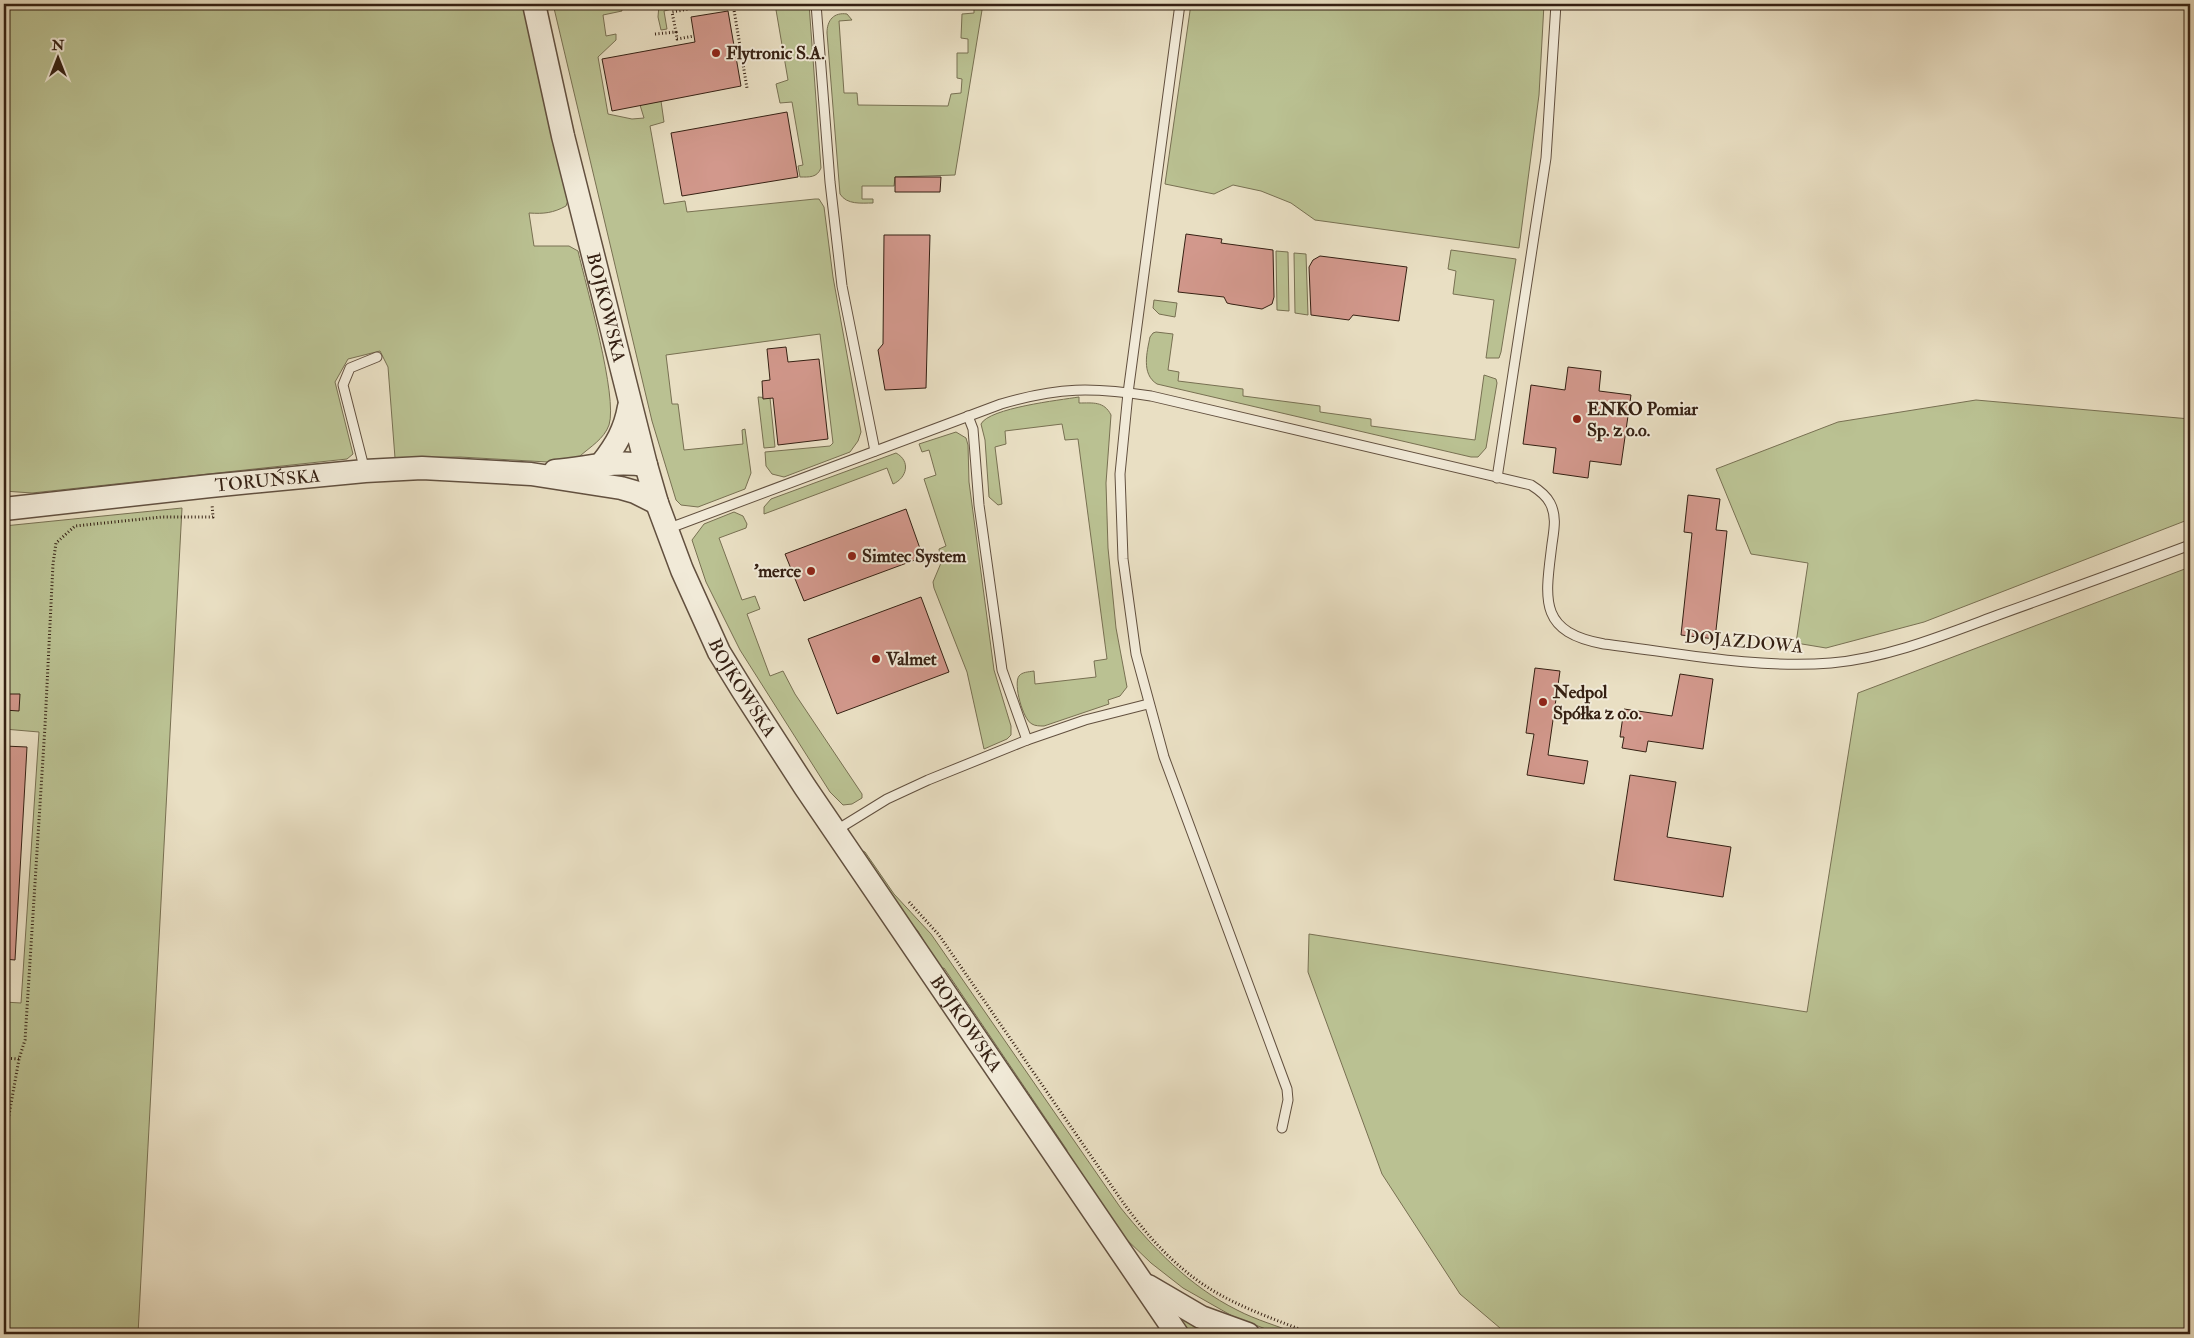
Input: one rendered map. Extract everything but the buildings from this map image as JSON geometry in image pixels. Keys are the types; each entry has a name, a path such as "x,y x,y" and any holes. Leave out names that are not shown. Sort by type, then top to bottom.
{"street":[{"name":"BOJKOWSKA","path":"534,4 563,136 629,404 657,503 688,586 720,652 743,691 835,832 1177,1334"},
{"path":"602,463 621,438 627,422 629,404"},
{"name":"TORUŃSKA","path":"531,474 571,470 602,463 625,462 646,465 640,473 629,479 604,486"},
{"name":"TORUŃSKA","path":"4,510 210,486 365,471 422,468 531,474 635,492 657,503"},
{"name":"BOJKOWSKA","path":"1143,1283 1201,1316 1248,1334"}],"lane":[{"path":"816,4 830,182 842,286 875,451"},
{"path":"1180,4 1128,393 1120,474 1123,559 1136,654 1148,704 1164,757 1287,1089 1288,1100 1282,1128"},
{"path":"1497,478 1546,158 1556,4"},
{"path":"365,471 343,385 350,368 377,357"},
{"name":"DOJAZDOWA","path":"667,530 968,416 1030,396 1081,389 1151,396 1531,485 1543,493 1550,502 1554,514 1555,527 1547,583 1547,597 1551,611 1558,625 1570,634 1604,644 1763,664 1832,663 1893,652 2190,545"},
{"path":"968,416 973,429 979,505 1002,670 1027,740"},
{"path":"835,832 887,799 1027,740 1085,720 1148,704"}],"path":[{"path":"694,36 677,39 672,12 716,4"},
{"path":"732,4 747,88"},
{"path":"655,34 676,32"},
{"path":"4,1143 19,1059 25,1040 45,726 52,564 56,543 75,526 162,517 214,517 210,486"},
{"path":"908,901 939,935 1122,1201 1151,1238 1169,1257 1206,1286 1253,1310 1312,1334"},
{"path":"4,1058 19,1059"}],"green space":[{"path":"4,4 523,4 568,200 566,206 553,212 529,213 534,246 569,246 578,251 600,341 609,391 611,411 607,430 580,456 582,460 565,463 460,457 395,458 388,367 380,351 348,359 335,382 353,454 347,459 32,493 4,491"},
{"path":"553,4 621,4 622,11 603,15 606,36 616,34 616,40 598,57 608,114 632,119 644,118 640,105 661,101 664,122 650,126 664,204 685,201 687,212 819,199 824,207 833,277 861,432 858,441 850,452 784,477 772,474 766,466 765,452 830,446 833,443 820,334 666,355 672,404 678,404 684,450 743,444 742,430 745,429 751,473 745,489 698,507 681,505 676,500 652,421"},
{"path":"659,4 671,4 672,9 664,11 667,29 661,30 658,17"},
{"path":"775,4 809,4 821,168 817,174 807,177 800,177 798,166 803,165 792,102 780,103 776,84 788,80"},
{"path":"974,4 983,4 955,175 895,177 894,186 862,186 862,199 873,199 873,203 855,203 846,200 840,194 827,33 828,24 838,14 847,14 852,20 839,21 844,93 857,93 858,105 948,106 951,94 961,93 962,79 957,78 957,53 968,53 968,39 961,38 962,14 974,13"},
{"path":"1191,4 1544,4 1539,95 1519,248 1315,220 1291,203 1261,191 1233,185 1214,194 1165,184"},
{"path":"1451,250 1516,259 1499,358 1486,358 1494,300 1453,294 1456,271 1448,269"},
{"path":"1276,251 1288,252 1289,311 1277,310"},
{"path":"1294,253 1306,254 1308,315 1295,313"},
{"path":"1154,300 1177,303 1175,317 1159,314 1153,308"},
{"path":"1156,332 1173,334 1168,370 1179,372 1178,381 1243,389 1243,396 1320,406 1320,412 1371,419 1371,426 1475,440 1484,375 1496,379 1497,383 1486,448 1478,457 1471,457 1157,384 1149,375 1146,362 1150,337"},
{"path":"758,397 770,398 775,447 764,448"},
{"path":"1079,397 1079,403 1101,405 1111,415 1106,483 1108,548 1116,628 1127,687 1120,696 1108,700 1109,704 1044,726 1038,726 1033,725 1029,721 1022,709 1017,686 1017,680 1020,675 1025,672 1034,671 1035,684 1096,677 1094,661 1107,659 1078,439 1065,440 1062,424 1005,431 1006,444 995,447 1002,504 998,505 989,497 985,440 981,424 987,418 997,413 1011,409"},
{"path":"1976,400 2190,419 2190,519 1924,622 1826,648 1796,643 1808,563 1751,554 1716,469 1838,422"},
{"path":"956,432 966,438 968,445 969,482 994,670 1011,726 1011,735 1007,739 984,749 967,672 934,588 933,582 941,563 939,549 946,546 924,479 936,475 929,450 922,452 919,444"},
{"path":"896,453 904,460 905,469 901,478 893,484 887,468 764,514 764,507 771,499"},
{"path":"182,508 138,1334 4,1334 4,1002 21,1003 39,732 4,729 4,526"},
{"path":"734,512 743,516 747,524 746,528 719,538 742,600 755,596 760,609 747,614 770,676 783,671 795,694 862,794 862,798 852,804 843,805 830,792 740,650 706,582 692,540 704,524"},
{"path":"2190,567 2190,1334 1507,1334 1460,1294 1382,1174 1308,972 1309,934 1807,1012 1858,693"},
{"path":"861,850 865,852 894,894 931,934 1120,1207 1145,1237 1173,1265 1203,1290 1252,1317 1298,1334 1279,1334 1234,1317 1183,1288 1151,1263 1125,1238 1066,1154 1067,1150 944,968 940,969 918,931 902,914"},
{"path":"1171,1304 1226,1334 1187,1334"}],"place":[{"name":"Flytronic S.A.","path":"716,53"},
{"name":"ENKO Pomiar Sp. z o.o.","path":"1577,419"},
{"name":"Simtec System","path":"852,556"},
{"name":"'merce","path":"811,571"},
{"name":"Valmet","path":"876,659"},
{"name":"Nedpol Spółka z o.o.","path":"1543,702"}]}
